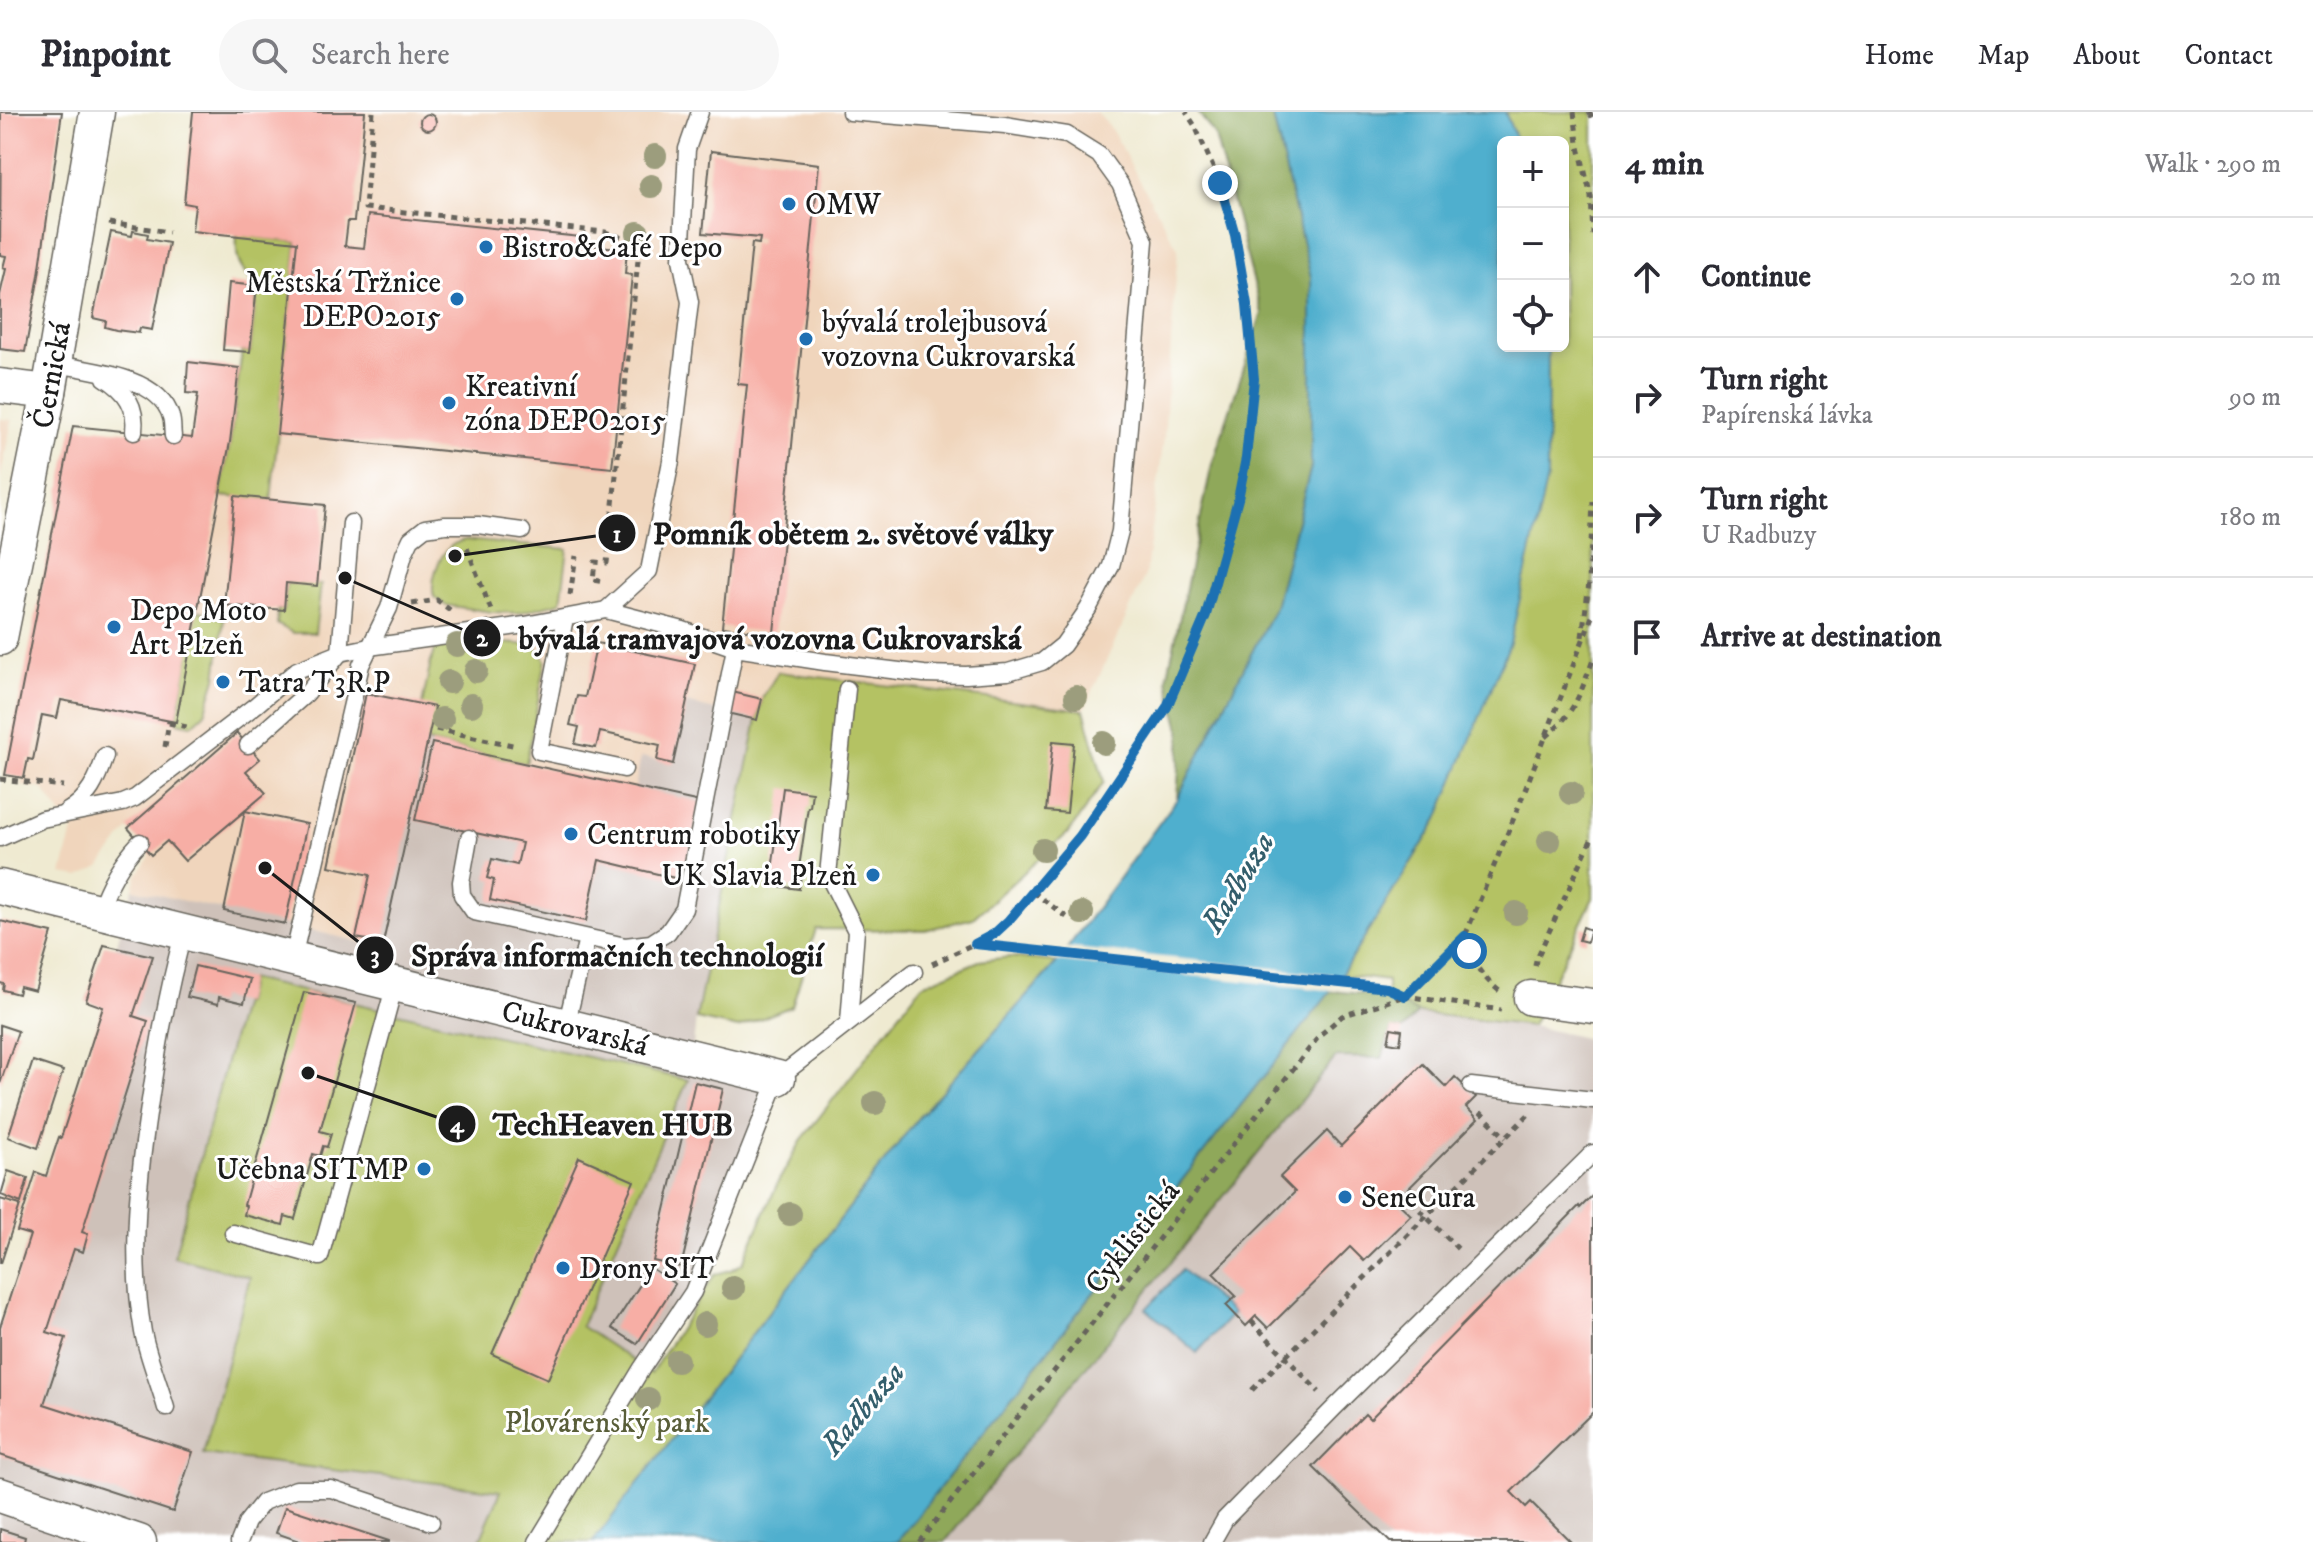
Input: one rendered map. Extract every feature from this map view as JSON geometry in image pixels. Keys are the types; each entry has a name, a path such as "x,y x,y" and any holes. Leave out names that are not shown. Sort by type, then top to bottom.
{"street":[{"name":"Černická","path":"0,638 10,536 61,374 97,112"},
{"path":"0,386 61,374"},
{"name":"Cukrovarská","path":"0,887 778,1078"},
{"path":"1531,998 1593,1006"},
{"path":"0,1495 74,1526 139,1542"}],"lane":[{"path":"606,610 649,571 671,461 690,302 681,259 687,149 700,112"},
{"path":"0,838 42,819 135,798 297,670 340,653 369,647 606,610 683,630 735,648 924,674 1008,672 1042,662 1063,645 1088,609 1111,566 1120,531 1145,241 1120,184 1099,155 1067,135 984,118 850,112"},
{"path":"61,374 107,379 123,391 135,412 134,432"},
{"path":"61,374 123,378 143,386 160,398 171,415 173,436"},
{"path":"248,745 307,693 340,653 351,523"},
{"path":"293,958 361,665 389,608 411,539 425,528 458,525 522,531"},
{"path":"565,618 539,751 624,769"},
{"path":"469,838 461,882 462,895 474,912 625,946 651,943 668,932 684,909 735,648"},
{"path":"847,689 828,875 856,931 849,1022"},
{"path":"61,814 89,794 105,756"},
{"path":"99,911 123,859 140,842"},
{"path":"166,1408 143,1333 136,1264 141,1161 159,1041 184,931"},
{"path":"566,1026 587,938"},
{"path":"537,1542 642,1368 693,1292 778,1078 914,972"},
{"path":"233,1233 320,1257 395,984"},
{"path":"1471,1094 1548,1095 1593,1100"},
{"path":"1212,1542 1225,1519 1593,1153"},
{"path":"239,1542 247,1522 263,1502 296,1489 331,1489 431,1522"}],"path":[{"path":"373,112 365,208 389,214 605,232 617,235 637,249 607,563 595,562 593,580 606,582 606,588"},
{"path":"914,972 994,934 1080,836 1167,707 1206,615 1238,499 1246,458 1254,379 1247,304 1235,235 1220,183 1186,112"},
{"path":"1574,112 1591,197 1593,235"},
{"path":"1589,112 1593,119"},
{"path":"112,224 169,232"},
{"path":"568,236 569,228"},
{"path":"1581,646 1589,583 1593,502"},
{"path":"458,525 493,617 484,617"},
{"path":"565,618 576,556"},
{"path":"437,600 447,610 460,612"},
{"path":"975,944 1387,988 1405,996 1465,936 1593,614"},
{"path":"1545,738 1564,722 1576,704 1593,660"},
{"path":"169,723 193,728"},
{"path":"436,729 539,751"},
{"path":"0,779 23,782"},
{"path":"1465,936 1471,957 1498,991 1531,998 1536,960 1593,836"},
{"path":"1033,892 1068,918"},
{"name":"Cyklistická","path":"919,1542 1320,1035 1342,1016 1405,996"},
{"path":"1471,1094 1506,1138"},
{"path":"1252,1390 1548,1095"},
{"path":"1403,1193 1476,1267"}],"shaded area":[{"path":"193,112 1096,112 1110,127 1178,249 1164,438 1146,573 1084,710 778,672 762,699 757,720 686,703 673,764 635,788 427,742 382,947 133,889 137,875 151,855 128,829 100,867 79,877 62,874 73,831 43,789 22,785 23,778 5,775 73,426 230,442 296,242 192,231 195,205 184,203"},
{"path":"0,419 12,420 0,480"},
{"path":"686,703 757,720 696,1018 692,1056 778,1078 693,1292 642,1368 581,1326 688,1080 250,979 174,1257 250,1277 203,1453 502,1491 479,1542 0,1542 0,1327 29,1236 17,1231 36,1172 46,1175 61,1138 103,1007 86,1001 104,945 116,947 133,889 382,947 427,742 635,788 641,757 673,763"},
{"path":"1418,1013 1532,1026 1593,1040 1593,1542 945,1542 1336,1056 1382,1058 1388,1042 1400,1044 1402,1030"}],"green space":[{"path":"1198,112 1272,112 1311,277 1311,467 1275,607 1177,799 1181,733 1167,679 1212,464 1262,313 1215,136"},
{"path":"1505,112 1593,112 1593,898 1532,1026 1418,1013 1387,996 1387,981 1341,975 1438,819 1547,478 1548,352 1569,352 1569,136 1515,136"},
{"path":"237,235 297,242 271,500 220,496 242,351 250,352 257,286 240,264"},
{"path":"464,540 568,549 561,602 518,613 445,605 434,597 436,570 446,550"},
{"path":"286,583 321,585 315,633 293,633 277,624 278,610 284,610"},
{"path":"197,610 224,619 216,678 205,713 192,725 176,722"},
{"path":"462,640 531,645 546,660 526,764 427,742 422,705 435,648 440,644"},
{"name":"UK Slavia Plzeň","path":"778,672 1084,710 1104,782 1069,832 973,918 925,930 816,929 792,1006 738,1028 696,1019 757,720 762,699"},
{"name":"Učebna SITMP","path":"1010,957 1057,962 918,1118 593,1542 479,1542 501,1491 203,1454 250,1277 174,1257 250,979 688,1080 581,1326 651,1373 715,1274 743,1263 778,1182 803,1138 922,985 979,961"},
{"path":"1331,991 1387,996 1418,1013 1402,1030 1391,1029 1382,1058 1336,1057 945,1542 897,1542"}],"water":[{"name":"Radbuza","path":"1272,112 1505,112 1515,136 1497,136 1497,352 1548,352 1547,478 1510,643 1438,819 1331,991 897,1542 593,1542 918,1118 1057,962 1177,799 1275,607 1311,467 1311,278"},
{"path":"1182,1270 1233,1313 1197,1353 1146,1309"}],"pier":[{"path":"1063,947 1345,976 1336,991 1052,961"}],"building":[{"path":"1,112 62,112 25,352 0,349 0,295 6,269 3,268 6,256 0,255"},
{"path":"193,112 365,112 354,221 348,221 345,246 364,248 368,215 580,237 579,244 627,249 625,274 632,275 612,468 277,434 297,242 192,231 195,205 184,203"},
{"path":"428,114 436,122 428,130 420,122"},
{"path":"711,151 819,164 774,633 722,627 747,385 738,384 752,243 759,244 760,238 703,233"},
{"path":"133,231 148,234 147,239 169,243 152,330 140,328 139,333 105,327 106,321 93,318 111,232 132,236"},
{"path":"229,283 257,286 250,352 223,350"},
{"path":"188,362 239,368 230,442 176,722 61,700 57,718 42,715 33,760 28,759 24,778 5,775 73,426 192,438 198,394 186,393"},
{"path":"235,496 325,505 317,586 286,583 284,610 224,605"},
{"path":"597,643 695,664 673,764 657,760 660,745 600,732 596,748 575,744 579,727 570,725 577,696 585,697"},
{"path":"732,692 762,699 757,720 727,713"},
{"path":"366,693 435,707 383,943 356,938 370,875 329,866"},
{"path":"237,733 260,759 246,771 266,793 185,861 167,841 151,855 128,828"},
{"path":"1053,741 1074,743 1067,813 1046,811"},
{"name":"Centrum robotiky","path":"432,743 700,802 683,880 599,860 586,921 490,900 494,880 487,878 492,859 517,865 522,843 415,820"},
{"path":"783,788 812,792 798,874 801,875 799,889 770,885"},
{"path":"245,811 307,824 285,924 224,911"},
{"path":"0,921 52,933 35,991 20,987 18,994 3,990 4,984 0,983"},
{"path":"1583,927 1591,930 1587,942 1579,940"},
{"path":"104,945 153,956 133,1016 148,1021 82,1232 88,1234 83,1252 74,1249 47,1332 66,1338 44,1404 193,1452 173,1512 0,1455 0,1327 30,1235 17,1231 36,1172 46,1176 61,1138 103,1007 86,1001"},
{"path":"195,966 250,979 244,1003 219,997 218,1004 187,997"},
{"path":"304,992 356,1003 320,1131 331,1134 327,1147 323,1146 320,1156 313,1154 295,1219 285,1216 283,1225 244,1215 244,1205"},
{"path":"0,1025 18,1031 0,1084"},
{"path":"1391,1028 1402,1030 1400,1044 1388,1042"},
{"path":"33,1061 63,1071 38,1148 8,1137"},
{"name":"SeneCura","path":"1423,1064 1446,1087 1455,1077 1476,1097 1466,1107 1478,1119 1396,1201 1411,1215 1364,1261 1350,1247 1268,1328 1256,1316 1246,1326 1226,1305 1236,1296 1213,1273 1295,1192 1280,1177 1327,1131 1341,1146"},
{"path":"695,1082 723,1089 681,1267 653,1261"},
{"name":"Drony SIT","path":"579,1157 634,1181 548,1379 492,1354"},
{"path":"8,1171 28,1178 21,1203 1,1195"},
{"path":"1593,1195 1593,1412 1511,1492 1526,1507 1531,1502 1571,1542 1390,1542 1313,1467 1365,1414 1370,1419"},
{"path":"0,1199 20,1205 1,1263 0,1263"},
{"path":"651,1268 675,1284 637,1344 612,1328"},
{"path":"285,1507 389,1542 302,1542 276,1533"},
{"path":"0,1529 25,1537 24,1542 0,1542"}],"place":[{"name":"OMW","path":"789,204"},
{"name":"Bistro&Café Depo","path":"486,247"},
{"name":"Městská Tržnice DEPO2015","path":"457,299"},
{"name":"bývalá trolejbusová vozovna Cukrovarská","path":"806,339"},
{"name":"Kreativní zóna DEPO2015","path":"449,403"},
{"name":"Pomník obětem 2. světové války","path":"455,556"},
{"name":"bývalá tramvajová vozovna Cukrovarská","path":"345,578"},
{"name":"Depo Moto Art Plzeň","path":"114,627"},
{"name":"Tatra T3R.P","path":"223,682"},
{"name":"Centrum robotiky","path":"571,834"},
{"name":"Správa informačních technologií","path":"265,868"},
{"name":"UK Slavia Plzeň","path":"873,875"},
{"name":"TechHeaven HUB","path":"308,1073"},
{"name":"Učebna SITMP","path":"424,1169"},
{"name":"SeneCura","path":"1345,1197"},
{"name":"Drony SIT","path":"563,1268"}],"route":[{"path":"1220,183 1235,235 1247,304 1254,379 1246,458 1238,499 1206,615 1167,707 1080,836 1008,921 994,934 975,944 1387,988 1405,996 1465,936 1469,951"}],"park label":[{"name":"Plovárenský park","path":"607,1422"}]}
